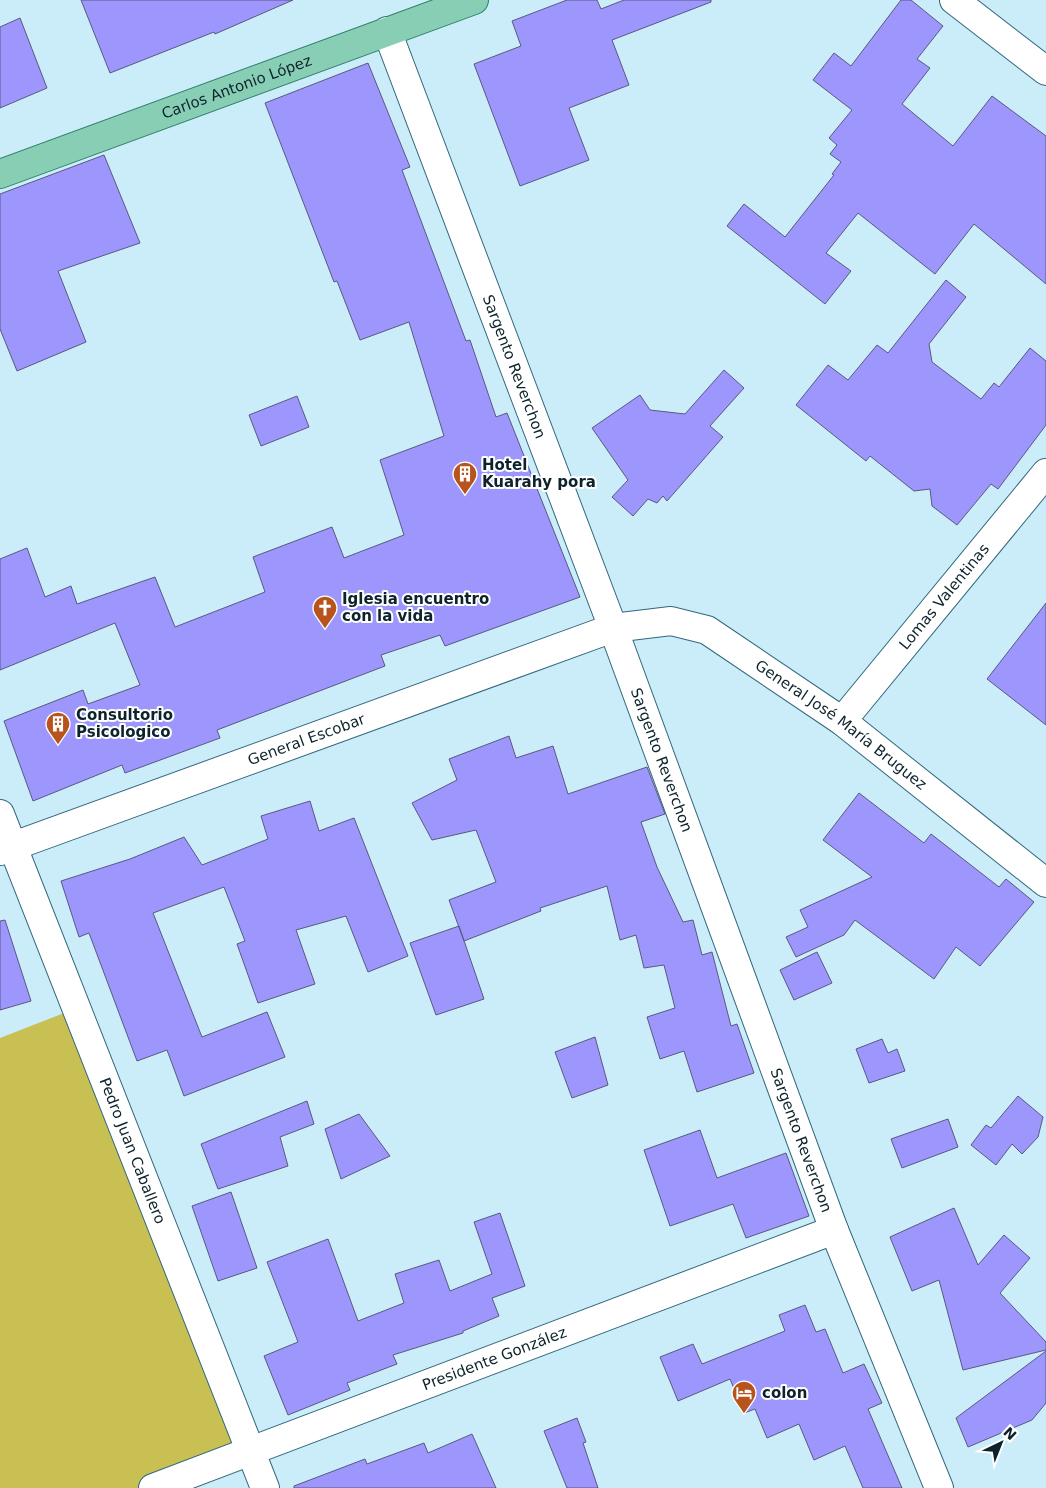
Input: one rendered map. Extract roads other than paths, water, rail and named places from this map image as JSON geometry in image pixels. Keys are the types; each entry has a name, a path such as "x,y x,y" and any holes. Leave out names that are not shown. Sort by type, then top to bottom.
{"main road":[{"name":"Carlos Antonio López","path":"0,174 474,0"}],"street":[{"path":"954,0 1046,71"},
{"name":"Sargento Reverchon","path":"387,31 613,628 834,1230 939,1488"},
{"name":"Lomas Valentinas","path":"842,721 1046,473"},
{"name":"General José María Bruguez","path":"613,628 671,621 707,630 842,721 1046,883"},
{"name":"General Escobar","path":"6,848 613,628"},
{"name":"Pedro Juan Caballero","path":"0,814 6,848 265,1488"},
{"name":"Presidente González","path":"153,1488 834,1230"}],"place":[{"name":"Hotel Kuarahy pora","path":"465,495"},
{"name":"Iglesia encuentro con la vida","path":"325,629"},
{"name":"Consultorio Psicologico","path":"58,745"},
{"name":"colon","path":"744,1414"}]}
